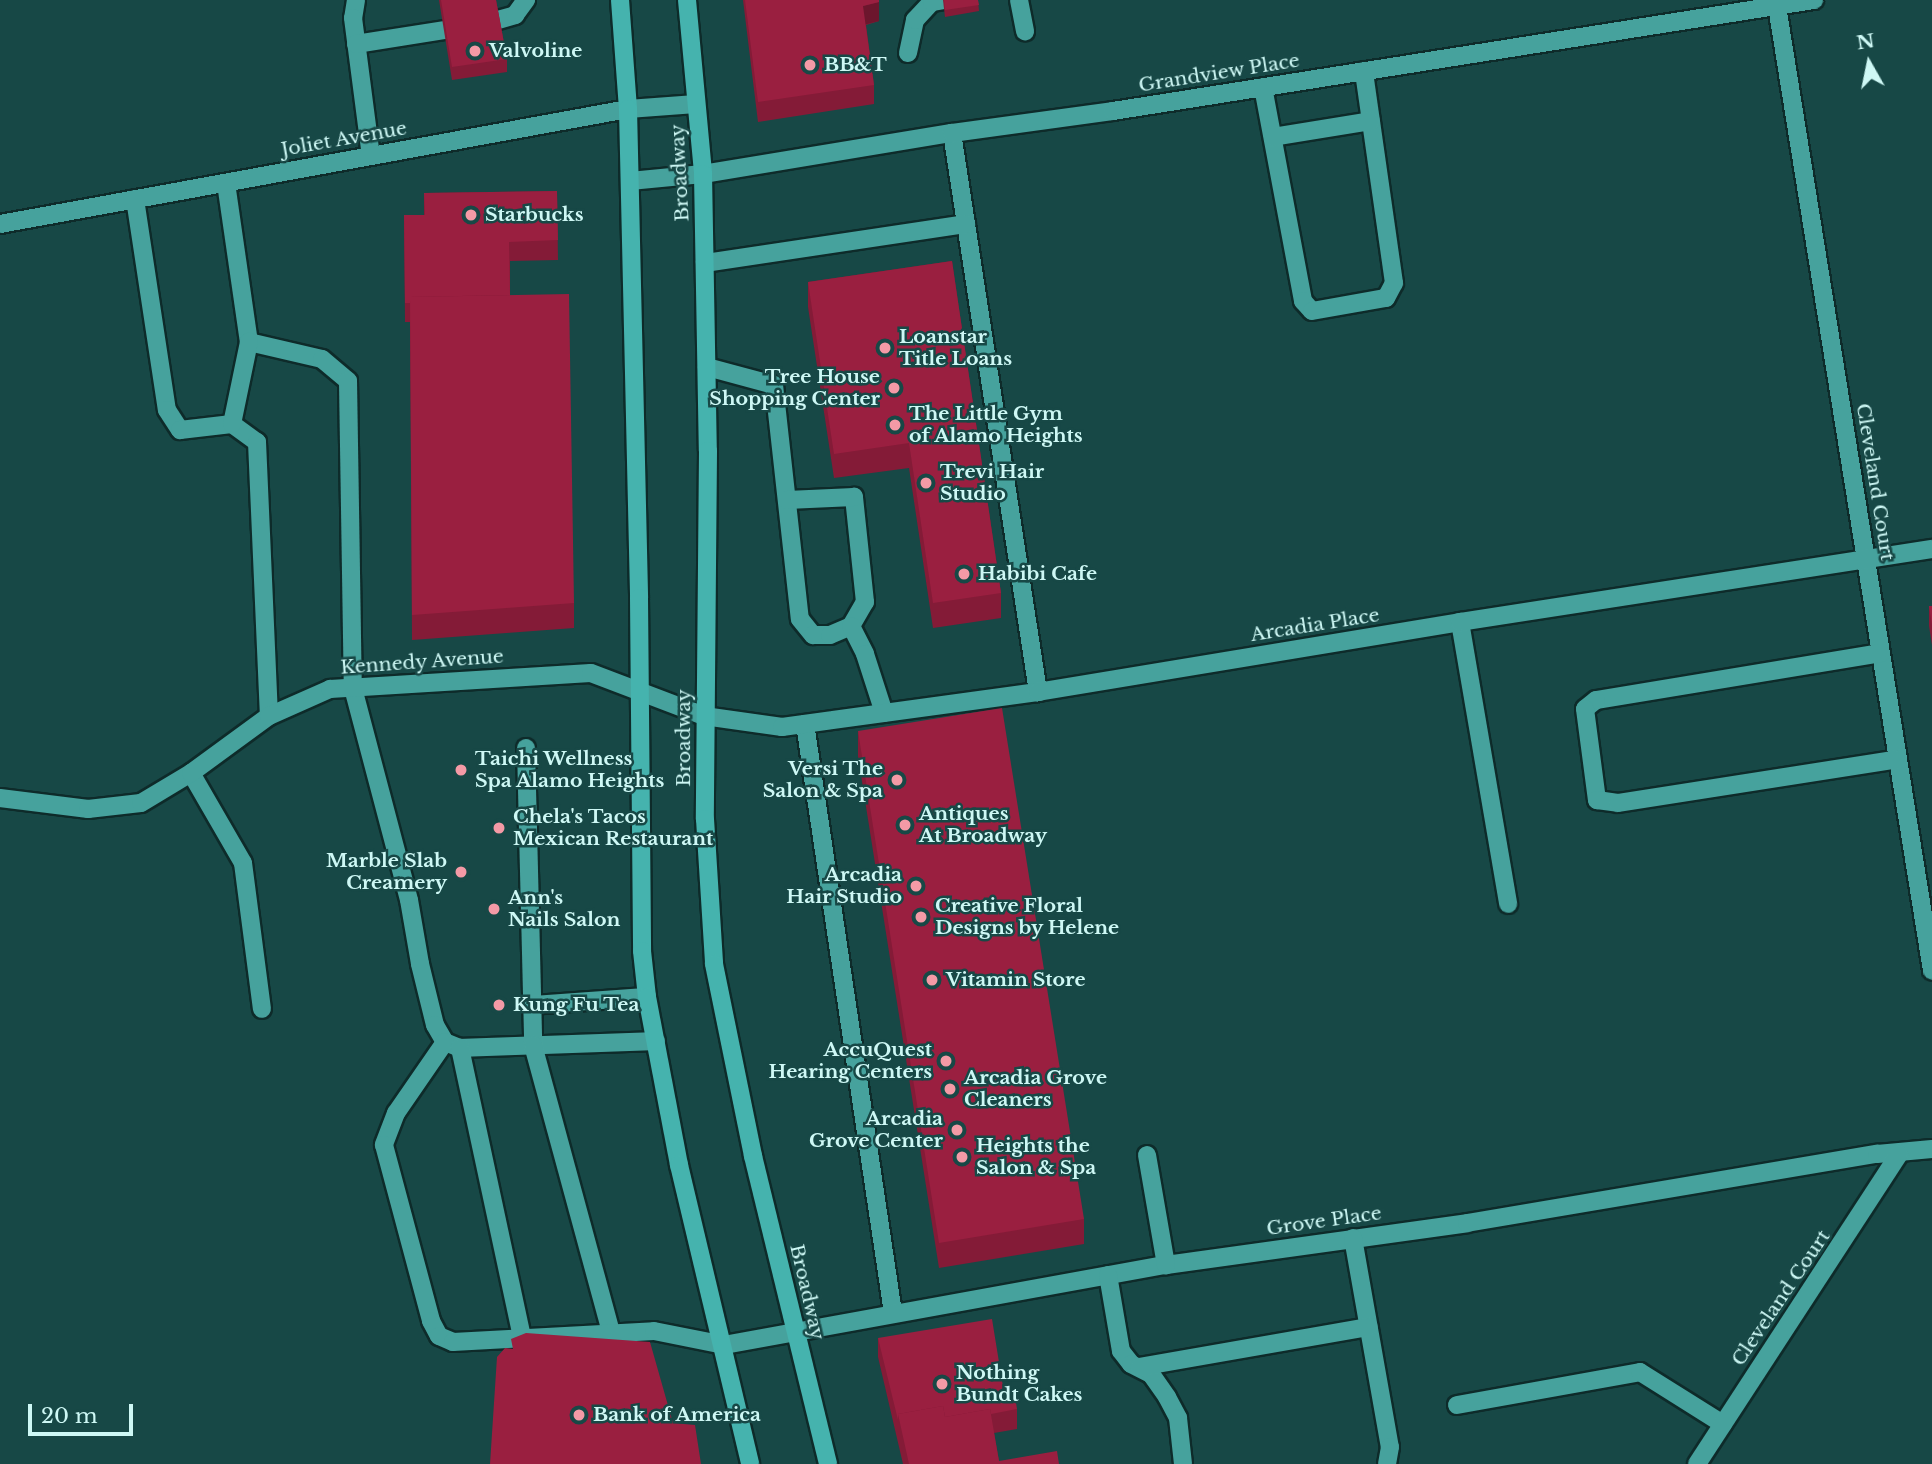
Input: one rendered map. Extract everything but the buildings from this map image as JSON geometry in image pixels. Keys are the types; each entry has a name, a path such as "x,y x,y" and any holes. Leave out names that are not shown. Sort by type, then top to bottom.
{"main road":[{"path":"620,0 628,109 639,598 642,951 647,997 679,1165 724,1345 750,1464"},
{"name":"Broadway","path":"687,0 703,174 707,367 705,819 714,964 753,1156 828,1464"}],"street":[{"path":"356,0 353,18 372,156"},
{"path":"498,20 515,15 526,0"},
{"path":"908,53 915,20 932,2 945,0"},
{"path":"1019,0 1025,31"},
{"name":"Grandview Place","path":"629,181 703,174 952,132 1263,87 1777,3 1814,0"},
{"name":"Cleveland Court","path":"1777,3 1932,971"},
{"path":"356,44 444,30"},
{"path":"1263,87 1303,301 1312,311 1386,298 1394,284 1364,71"},
{"name":"Joliet Avenue","path":"0,224 628,109 696,103"},
{"path":"1273,137 1371,121"},
{"path":"952,132 1038,692"},
{"path":"226,183 249,342 232,424"},
{"path":"135,199 167,410 180,430 232,424 257,442 269,716"},
{"path":"705,263 966,224"},
{"path":"249,342 322,359 348,382 353,688 409,900 435,1025 453,1045 522,1338"},
{"path":"707,367 774,385 800,619 813,635 830,635 851,626 865,602 854,497 787,500"},
{"name":"Arcadia Place","path":"704,716 782,727 805,724 1038,692 1460,622 1932,549"},
{"path":"1460,622 1508,904"},
{"path":"851,626 865,654 884,713"},
{"path":"1881,653 1596,700 1585,709 1597,800 1618,803 1898,759"},
{"name":"Kennedy Avenue","path":"0,798 88,809 141,803 191,773 269,716 330,689 591,673 704,716"},
{"path":"805,724 893,1313"},
{"path":"526,748 533,1045 611,1333"},
{"path":"191,773 243,863 262,1009"},
{"path":"532,1006 647,997"},
{"path":"453,1045 656,1041"},
{"path":"453,1045 396,1113 384,1145 431,1321 439,1336 453,1342 654,1331 724,1345"},
{"name":"Grove Place","path":"724,1345 794,1330 1166,1265 1467,1223 1877,1154 1932,1149"},
{"name":"Cleveland Court","path":"1697,1464 1899,1154"},
{"path":"1147,1155 1166,1265"},
{"path":"1353,1238 1390,1447 1387,1464"},
{"path":"1108,1275 1121,1351 1131,1364 1151,1374 1178,1418 1183,1464"},
{"path":"1139,1367 1369,1327"},
{"path":"1457,1405 1640,1372 1723,1424"}],"place":[{"name":"Valvoline","path":"475,51"},
{"name":"BB&T","path":"810,65"},
{"name":"Starbucks","path":"471,215"},
{"name":"Loanstar Title Loans","path":"885,348"},
{"name":"Tree House Shopping Center","path":"894,388"},
{"name":"The Little Gym of Alamo Heights","path":"895,425"},
{"name":"Trevi Hair Studio","path":"926,483"},
{"name":"Habibi Cafe","path":"964,574"},
{"name":"Taichi Wellness Spa Alamo Heights","path":"461,770"},
{"name":"Versi The Salon & Spa","path":"897,780"},
{"name":"Antiques At Broadway","path":"905,825"},
{"name":"Chela's Tacos Mexican Restaurant","path":"499,828"},
{"name":"Marble Slab Creamery","path":"461,872"},
{"name":"Arcadia Hair Studio","path":"916,886"},
{"name":"Ann's Nails Salon","path":"494,909"},
{"name":"Creative Floral Designs by Helene","path":"921,917"},
{"name":"Vitamin Store","path":"932,980"},
{"name":"Kung Fu Tea","path":"499,1005"},
{"name":"AccuQuest Hearing Centers","path":"946,1061"},
{"name":"Arcadia Grove Cleaners","path":"950,1089"},
{"name":"Arcadia Grove Center","path":"957,1130"},
{"name":"Heights the Salon & Spa","path":"962,1157"},
{"name":"Nothing Bundt Cakes","path":"942,1384"},
{"name":"Bank of America","path":"579,1415"}]}
